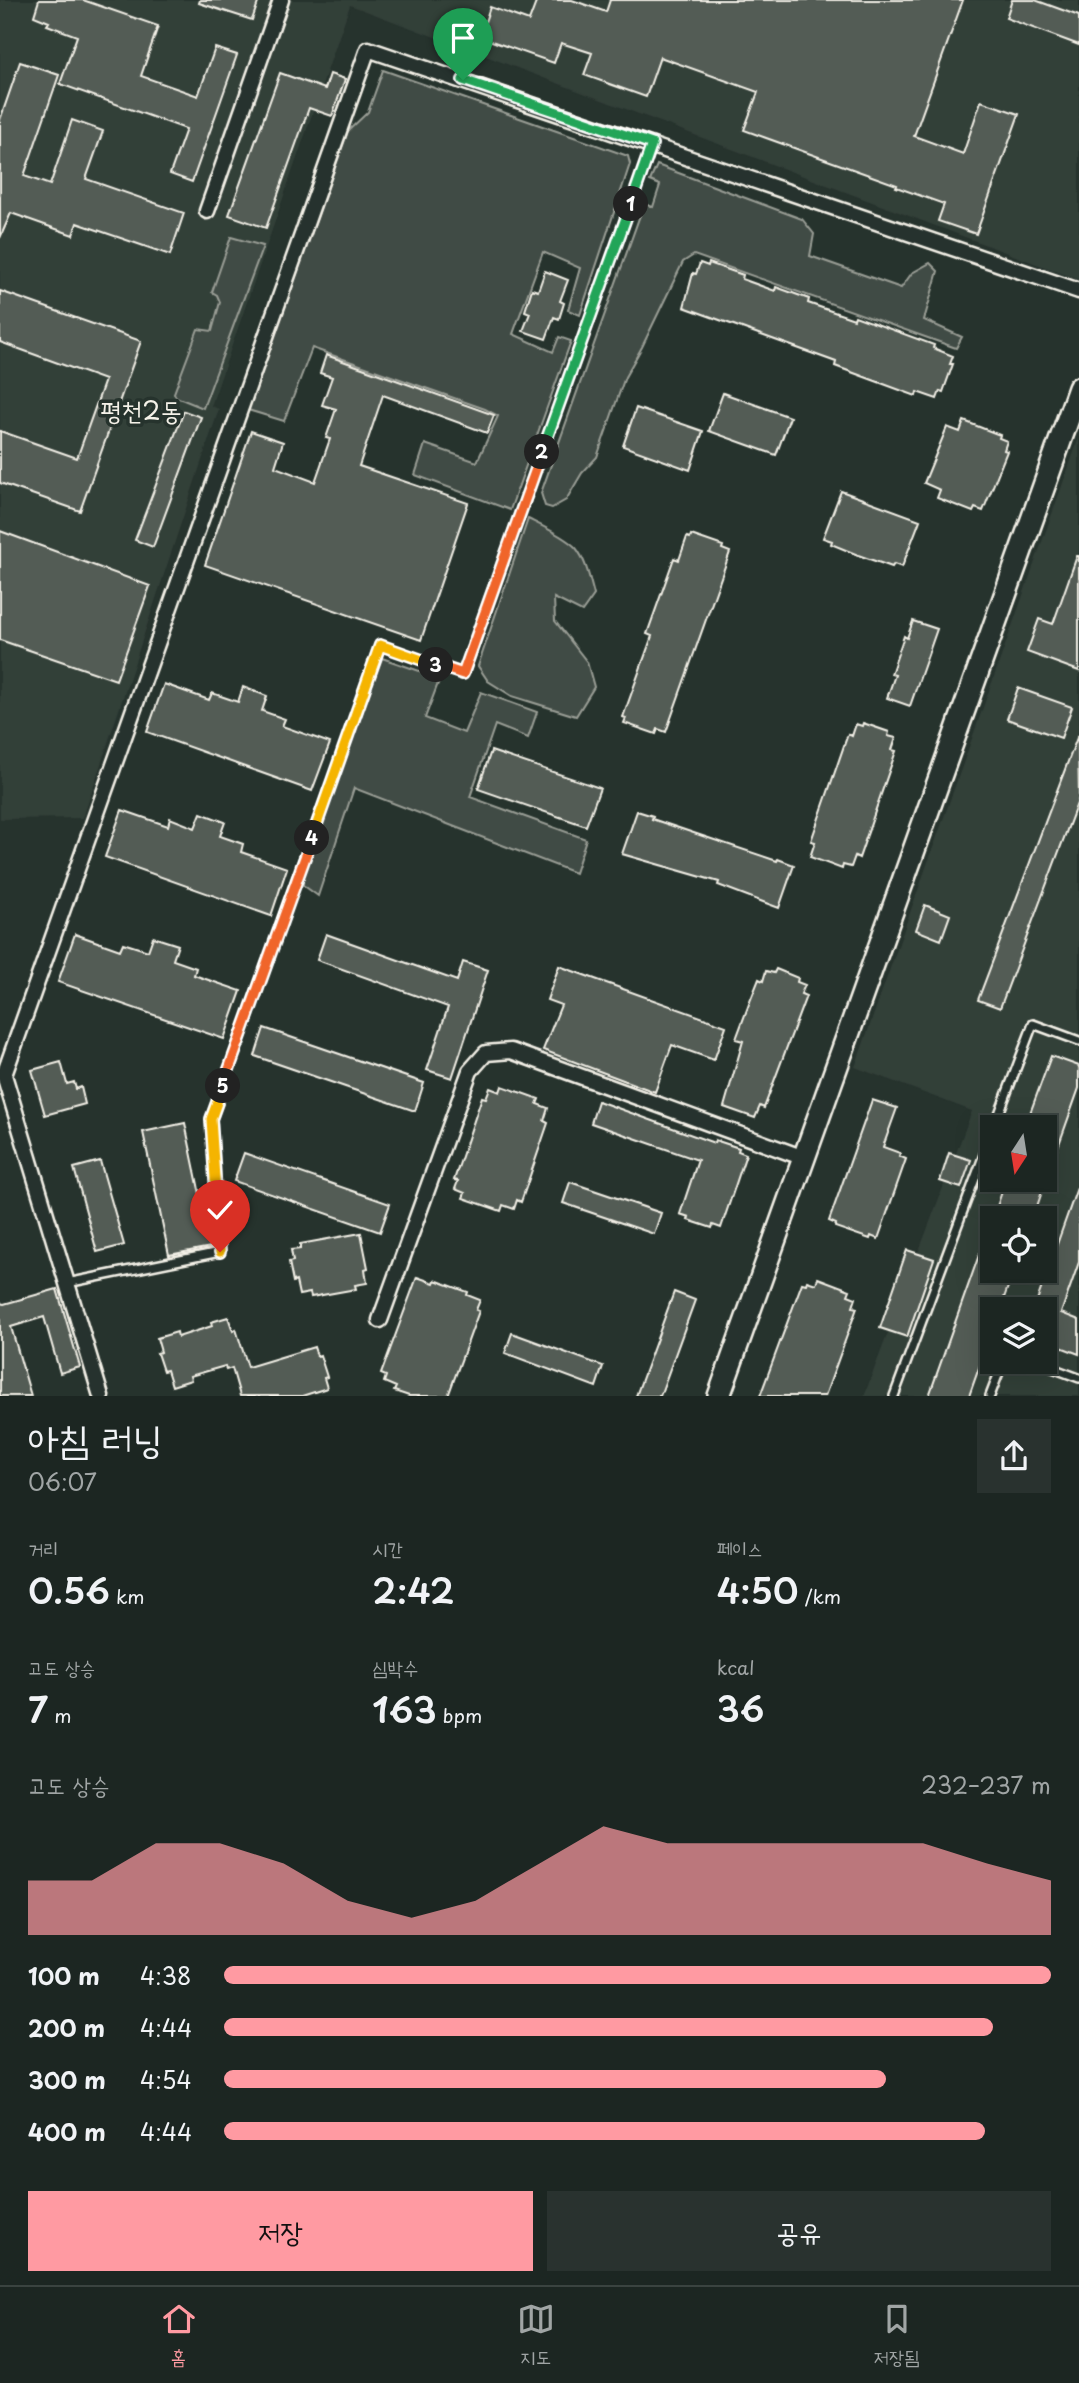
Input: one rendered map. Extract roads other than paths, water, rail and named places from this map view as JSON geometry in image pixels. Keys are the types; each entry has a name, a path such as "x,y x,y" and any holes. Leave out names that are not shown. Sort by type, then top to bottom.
{"street":[{"path":"207,211 281,0"},
{"path":"101,1396 4,1075 368,49 1079,291"},
{"path":"719,1396 1079,388"},
{"path":"380,1320 470,1071 486,1053 511,1051 804,1158"}],"lane":[{"path":"67,1283 220,1252 211,1119 380,645 463,674 652,144"},
{"path":"999,1115 1033,1024 1079,1041"},
{"path":"894,1396 980,1165"},
{"path":"1057,1370 1079,1378"},
{"path":"990,1396 998,1374"}],"district":[{"name":"평천2동","path":"141,411"}]}
